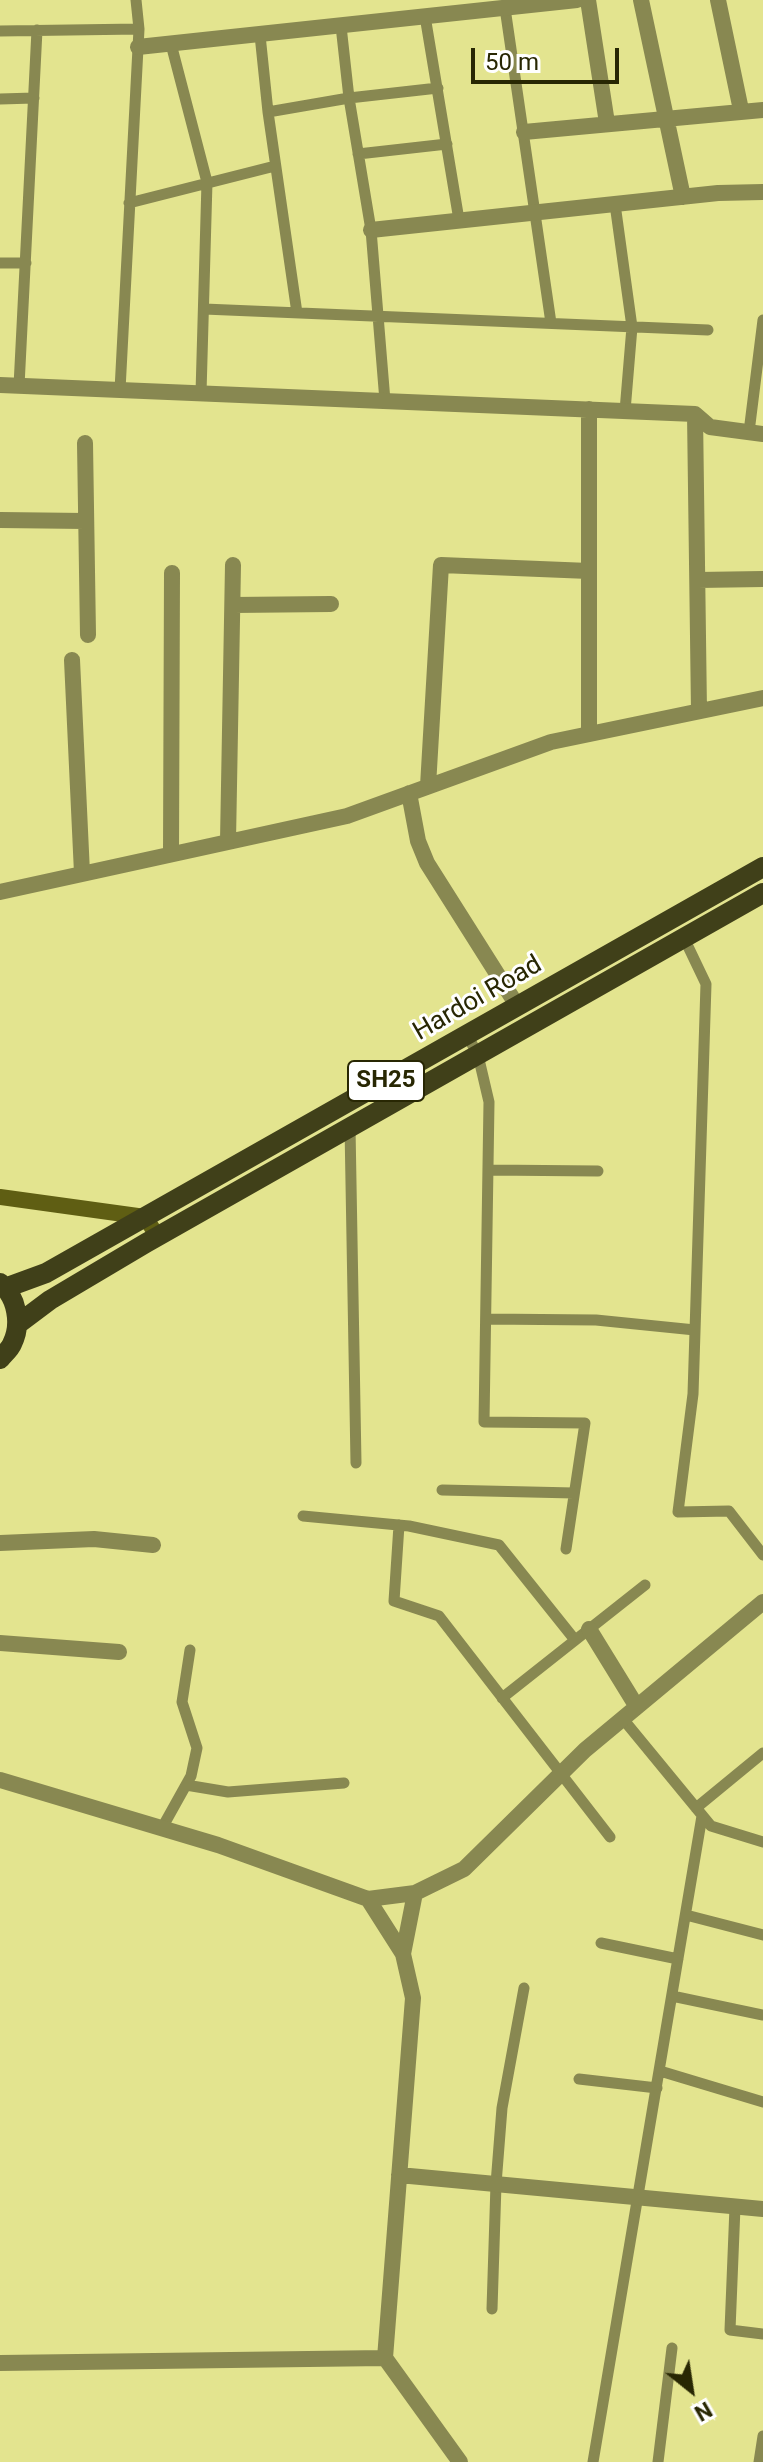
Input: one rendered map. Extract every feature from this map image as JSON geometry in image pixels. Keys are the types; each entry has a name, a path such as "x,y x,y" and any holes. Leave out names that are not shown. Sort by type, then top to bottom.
{"main road":[{"name":"Hardoi Road","path":"3,1286 46,1273 763,867"},
{"name":"Hardoi Road","path":"18,1324 50,1300 158,1237 763,893"},
{"name":"SH25","path":"0,1359 12,1344 18,1324 15,1305 3,1286"}],"street":[{"path":"138,47 577,0"},
{"path":"588,0 607,123"},
{"path":"641,0 683,197"},
{"path":"718,0 741,110"},
{"path":"524,132 763,110"},
{"path":"371,230 683,197 763,192"},
{"path":"0,385 695,414 710,427 756,433"},
{"path":"589,409 589,734"},
{"path":"695,414 699,711"},
{"path":"85,443 88,635"},
{"path":"0,520 85,521"},
{"path":"228,841 233,565"},
{"path":"428,786 441,565 589,571"},
{"path":"171,853 172,573"},
{"path":"698,580 763,579"},
{"path":"233,605 331,604"},
{"path":"72,660 82,873"},
{"path":"0,892 347,816 551,742 763,698"},
{"path":"409,793 418,841 427,863 518,1007"},
{"path":"0,1197 145,1217 158,1237"},
{"path":"0,1543 94,1539 153,1545"},
{"path":"0,1780 218,1845 368,1899 415,1893 464,1869 560,1774 763,1602"},
{"path":"589,1629 637,1707"},
{"path":"0,1643 119,1652"},
{"path":"403,1954 415,1893"},
{"path":"368,1899 403,1954 413,1998 385,2358 460,2462"},
{"path":"399,2175 763,2209"},
{"path":"0,2363 385,2358"}],"lane":[{"path":"120,390 139,29 136,0"},
{"path":"505,8 551,323"},
{"path":"425,16 459,220"},
{"path":"341,26 349,98 371,230 385,401"},
{"path":"0,31 139,29"},
{"path":"19,386 37,30"},
{"path":"260,35 275,166 297,313"},
{"path":"171,44 207,182 201,393"},
{"path":"268,112 349,98 438,88"},
{"path":"0,99 34,98"},
{"path":"358,154 447,144"},
{"path":"129,203 275,166"},
{"path":"615,204 632,327 625,411"},
{"path":"0,263 26,263"},
{"path":"204,309 708,330"},
{"path":"756,433 763,320"},
{"path":"684,938 706,984 693,1394 678,1512 729,1511 763,1555"},
{"path":"467,1035 478,1055 489,1102 484,1422 585,1423 566,1549"},
{"path":"350,1127 356,1463"},
{"path":"489,1170 598,1171"},
{"path":"486,1319 596,1320 695,1330"},
{"path":"442,1490 574,1493"},
{"path":"303,1516 399,1525 499,1545 575,1640"},
{"path":"399,1525 394,1601 439,1616 610,1837"},
{"path":"502,1698 645,1585"},
{"path":"162,1828 191,1776 197,1748 182,1702 190,1650"},
{"path":"623,1719 711,1826 763,1842"},
{"path":"593,2462 686,1915 699,1812 763,1753"},
{"path":"186,1785 228,1792 344,1783"},
{"path":"686,1915 763,1935"},
{"path":"601,1943 678,1959"},
{"path":"492,2309 502,2108 524,1988"},
{"path":"672,1996 763,2015"},
{"path":"660,2071 763,2102"},
{"path":"579,2079 657,2088"},
{"path":"735,2207 730,2330 763,2334"},
{"path":"658,2462 672,2348"},
{"path":"759,2462 763,2436"}]}
